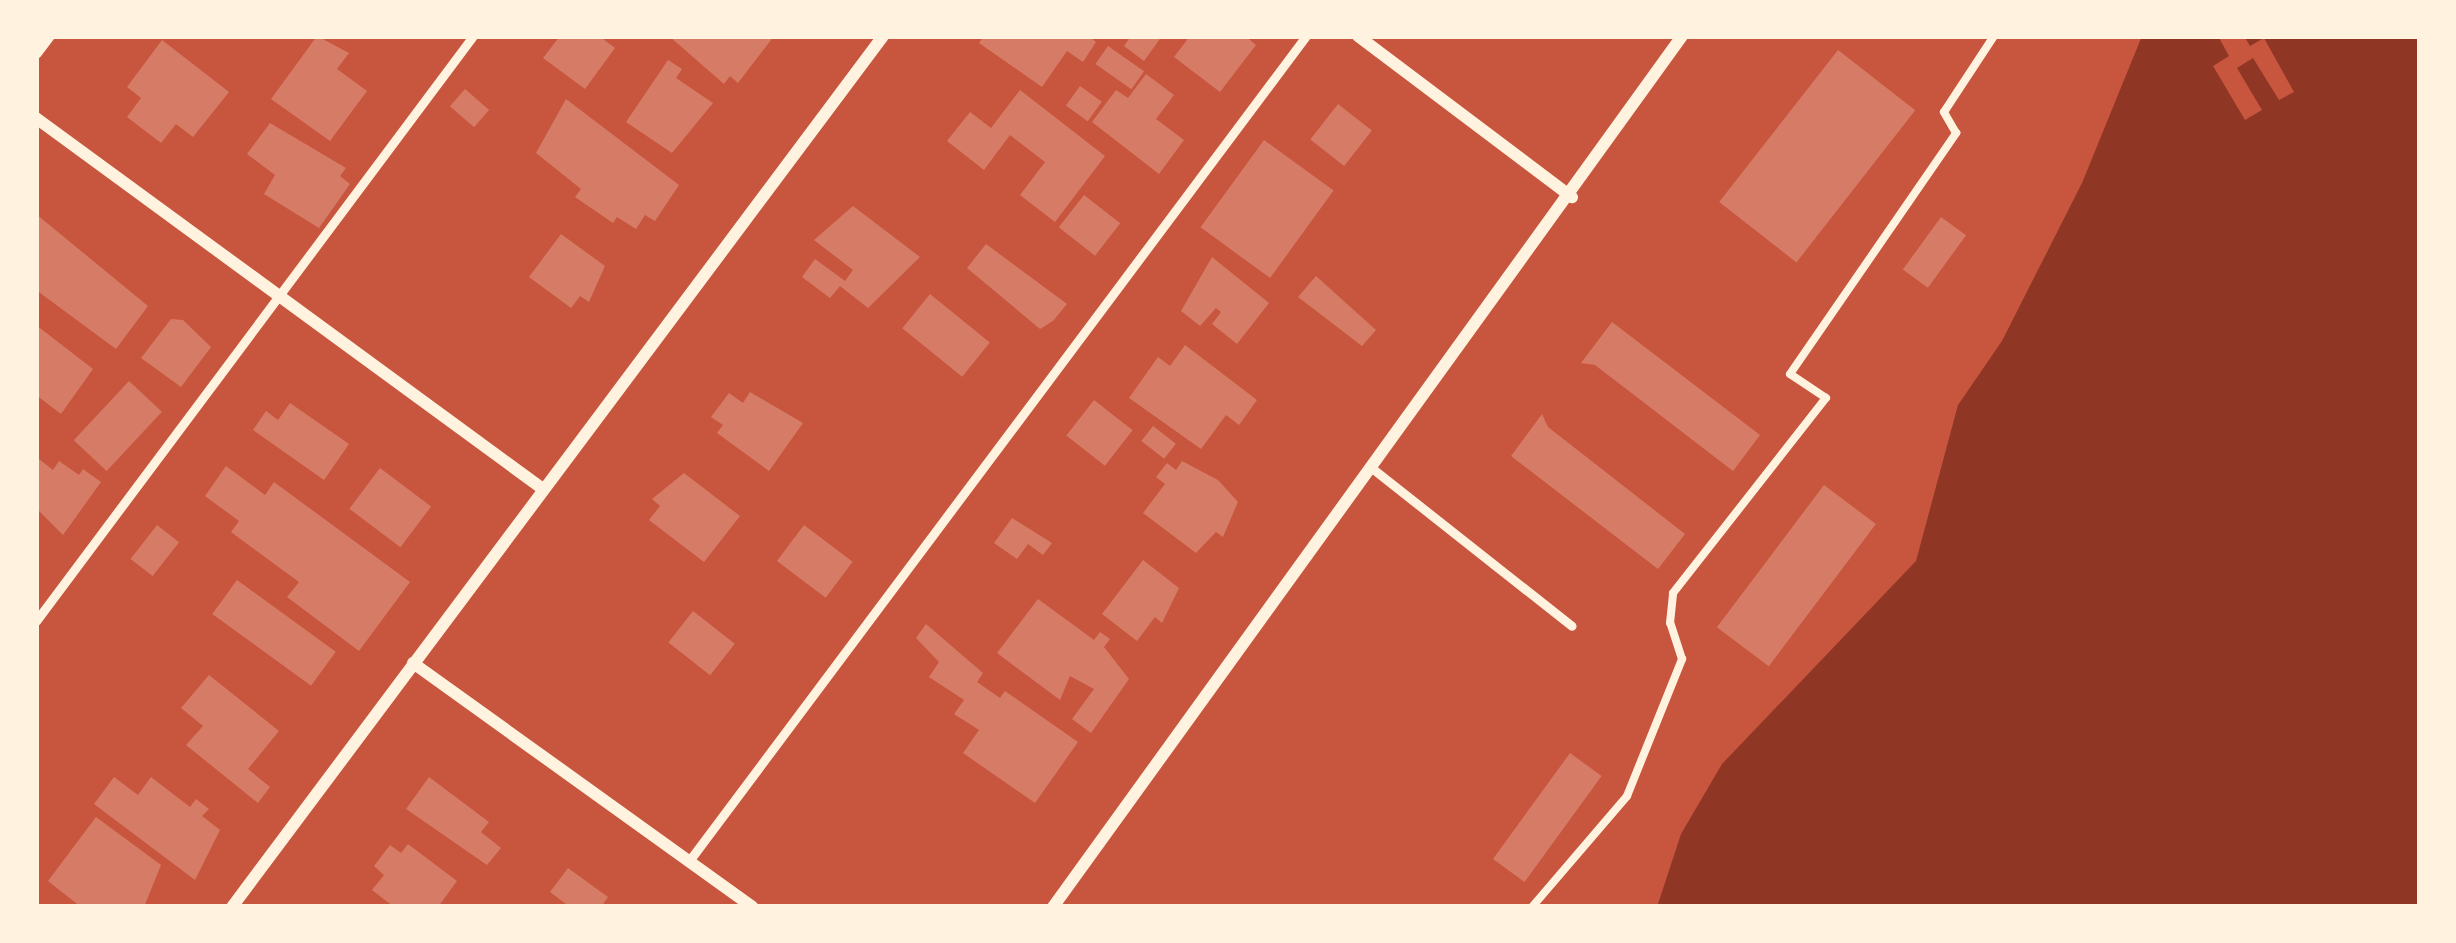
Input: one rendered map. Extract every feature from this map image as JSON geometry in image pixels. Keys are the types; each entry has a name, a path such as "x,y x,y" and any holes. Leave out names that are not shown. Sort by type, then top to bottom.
{"street":[{"path":"36,53 49,36"},
{"path":"232,907 883,36"},
{"path":"1358,36 1572,196"},
{"path":"1053,907 1572,196 1682,36"},
{"path":"36,118 282,292 544,490"},
{"path":"413,663 753,907"}],"lane":[{"path":"36,621 473,36"},
{"path":"689,861 1306,36"},
{"path":"1373,469 1572,626"}],"path":[{"path":"1532,907 1588,850 1641,767 1682,659 1670,623 1673,593 1826,398 1790,374 1956,133 1944,112 1994,36"}],"shaded area":[{"path":"2142,36 2420,36 2420,907 1657,907 1681,834 1722,764 1916,561 1958,405 2002,341 2082,183"}],"pier":[{"path":"2218,36 2244,36 2250,46 2264,38 2294,92 2279,100 2253,58 2237,68 2262,110 2245,120 2213,66 2229,56"}],"building":[{"path":"317,36 349,53 337,69 367,91 330,141 271,99"},
{"path":"560,36 599,36 615,48 585,89 543,58"},
{"path":"669,36 774,36 738,83 730,76 724,84"},
{"path":"984,36 1088,36 1096,42 1083,62 1067,51 1042,87 979,43"},
{"path":"1131,36 1162,36 1144,61 1124,46"},
{"path":"1190,36 1245,36 1256,45 1220,92 1174,57"},
{"path":"162,40 229,92 193,137 176,124 161,143 127,117 141,98 127,87"},
{"path":"1108,46 1144,71 1131,89 1095,64"},
{"path":"1838,50 1915,110 1796,262 1719,202"},
{"path":"668,60 682,69 676,78 713,103 672,153 626,122"},
{"path":"1146,74 1174,95 1156,119 1184,140 1159,174 1092,122 1116,90 1128,98"},
{"path":"1080,86 1102,102 1088,121 1066,105"},
{"path":"465,89 489,110 474,127 450,106"},
{"path":"1020,90 1105,156 1055,222 1020,195 1045,162 1010,135 984,170 947,141 970,112 991,128"},
{"path":"566,99 679,185 655,221 645,215 636,229 617,217 613,223 575,197 581,189 536,153"},
{"path":"1338,104 1372,130 1344,166 1310,139"},
{"path":"270,123 346,168 340,176 350,184 319,228 264,194 275,175 247,154"},
{"path":"1264,140 1334,191 1270,278 1201,227"},
{"path":"1084,195 1120,223 1095,256 1059,227"},
{"path":"853,206 920,257 868,308 840,286 830,298 802,277 815,259 845,281 853,270 814,240"},
{"path":"36,214 148,306 116,349 36,290"},
{"path":"1941,217 1966,235 1928,288 1903,270"},
{"path":"561,234 605,266 589,302 580,296 571,308 529,277"},
{"path":"986,244 1067,304 1053,321 1040,329 967,268"},
{"path":"1212,257 1269,303 1237,344 1212,324 1221,312 1216,308 1200,326 1181,311"},
{"path":"1316,276 1376,330 1362,346 1298,297"},
{"path":"930,294 990,342 962,377 902,328"},
{"path":"171,319 183,320 211,347 181,387 141,358"},
{"path":"1612,322 1760,435 1733,471 1595,365 1581,363"},
{"path":"36,325 93,369 61,414 36,395"},
{"path":"1185,345 1257,400 1239,425 1226,415 1201,449 1129,398 1158,357 1170,366"},
{"path":"129,381 162,412 107,471 74,440"},
{"path":"750,392 803,423 769,471 717,433 723,425 711,417 729,393 743,403"},
{"path":"1094,400 1133,430 1105,466 1066,435"},
{"path":"290,403 349,444 324,480 253,430 266,411 278,420"},
{"path":"1542,414 1548,427 1685,534 1658,569 1511,456"},
{"path":"1153,426 1176,444 1164,459 1141,441"},
{"path":"39,459 53,470 59,461 79,475 83,469 101,482 63,535 36,508"},
{"path":"1182,461 1218,480 1238,502 1223,537 1216,532 1196,553 1143,513 1165,484 1156,477 1167,463 1176,470"},
{"path":"226,466 265,495 274,482 410,582 359,651 287,597 299,582 231,532 239,521 205,496"},
{"path":"380,468 431,507 400,547 349,509"},
{"path":"684,473 740,516 704,562 649,520 660,506 652,499"},
{"path":"1824,485 1876,524 1769,666 1717,627"},
{"path":"1012,518 1052,543 1043,555 1028,544 1017,559 994,543"},
{"path":"157,525 179,542 153,576 131,559"},
{"path":"804,525 853,562 826,598 777,561"},
{"path":"1143,560 1179,588 1162,623 1155,617 1137,641 1102,614"},
{"path":"237,580 336,652 311,686 212,614"},
{"path":"1038,599 1094,640 1100,632 1110,639 1104,647 1129,679 1091,733 1072,719 1094,689 1070,676 1060,700 997,653"},
{"path":"693,611 735,644 710,675 668,643"},
{"path":"926,624 983,673 977,682 1000,698 1005,691 1078,742 1035,803 963,753 979,730 954,714 964,700 929,677 939,662 916,638"},
{"path":"209,675 279,731 248,769 270,787 258,803 186,745 203,726 181,708"},
{"path":"1570,753 1602,776 1525,882 1493,859"},
{"path":"114,777 138,795 151,777 190,807 196,799 209,809 202,816 220,830 195,880 94,804"},
{"path":"429,777 489,822 481,832 501,848 487,865 406,809"},
{"path":"96,817 161,865 144,907 81,907 48,881"},
{"path":"408,844 457,881 438,907 394,907 372,890 384,875 374,866 390,845 401,853"},
{"path":"568,868 608,897 601,907 570,907 550,892"}]}
